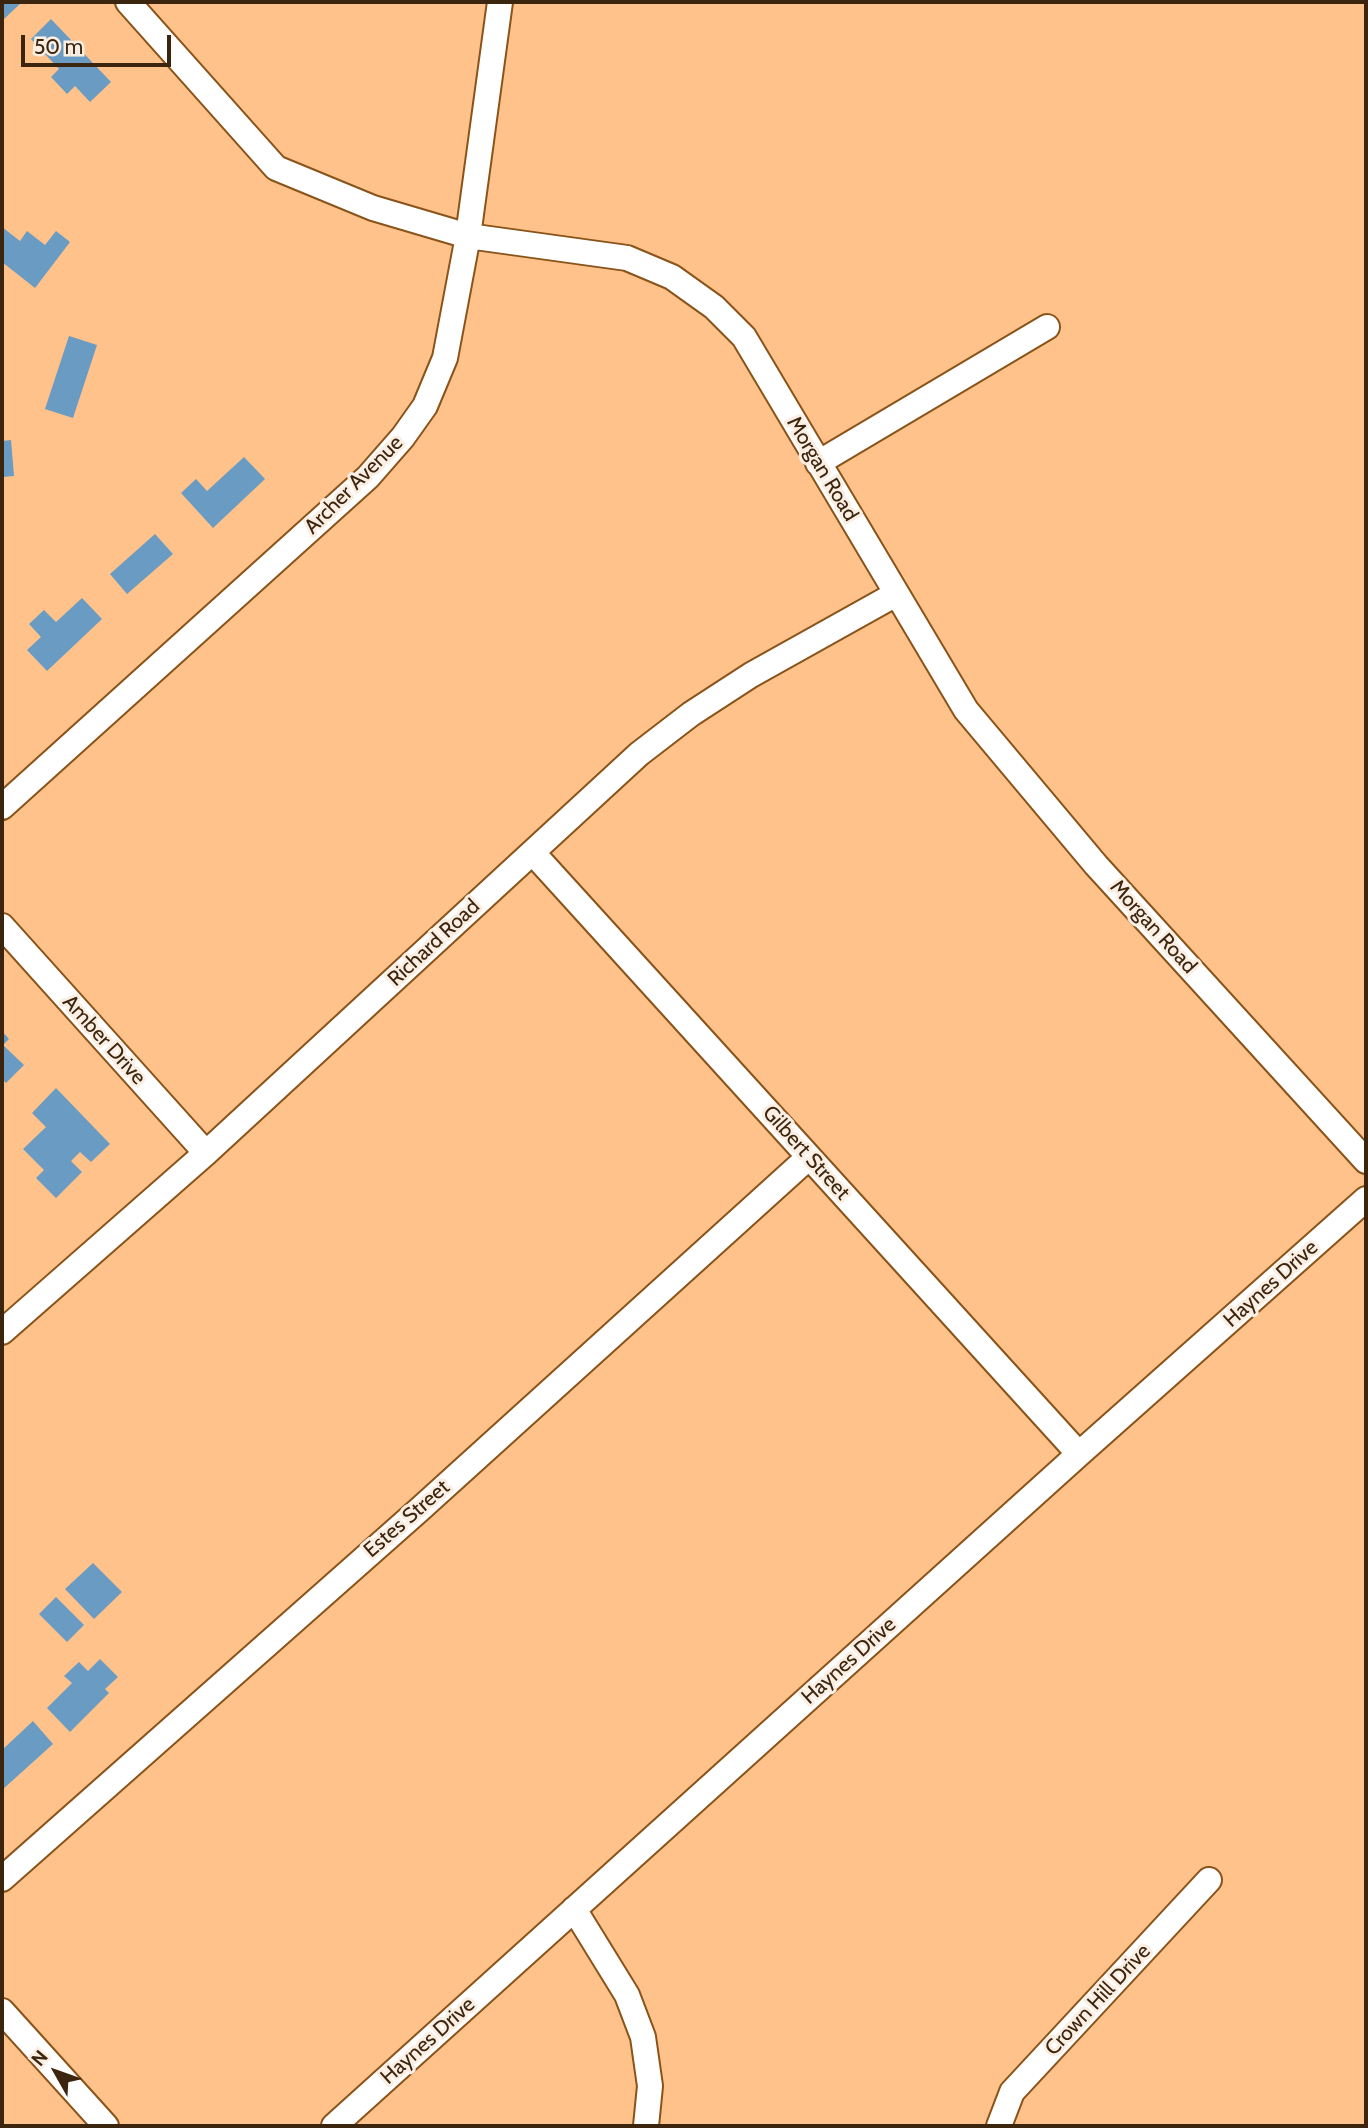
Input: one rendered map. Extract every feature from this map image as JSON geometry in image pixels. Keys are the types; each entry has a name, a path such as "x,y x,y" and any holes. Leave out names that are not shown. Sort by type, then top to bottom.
{"street":[{"name":"Morgan Road","path":"128,2 276,168 373,208 468,236 627,258 671,277 714,307 744,337 966,710 1096,865 1366,1161"},
{"name":"Archer Avenue","path":"2,807 368,477 403,437 425,406 445,358 468,236 500,2"},
{"path":"818,463 1046,327"},
{"name":"Richard Road","path":"2,1332 206,1153 639,754 691,714 751,675 896,594"},
{"name":"Gilbert Street","path":"533,853 1079,1454"},
{"name":"Amber Drive","path":"2,926 206,1153"},
{"name":"Estes Street","path":"2,1879 419,1510 809,1157"},
{"name":"Haynes Drive","path":"334,2126 1366,1199"},
{"name":"Crown Hill Drive","path":"999,2126 1012,2092 1209,1880"},
{"path":"574,1909 627,1995 643,2037 650,2086 646,2126"},
{"path":"2,2011 106,2126"}],"building":[{"path":"2,2 22,2 3,20"},
{"path":"51,19 111,82 90,102 75,86 67,94 51,77 59,69 31,39"},
{"path":"2,227 20,241 27,231 45,245 56,231 70,242 35,288 2,262"},
{"path":"69,336 97,345 73,418 45,409"},
{"path":"11,440 14,476 2,477 2,441"},
{"path":"244,457 265,479 213,528 181,493 196,479 207,491"},
{"path":"155,534 173,554 127,594 110,574"},
{"path":"82,598 102,619 47,671 27,650 41,637 29,624 44,610 56,622"},
{"path":"2,1031 9,1039 3,1045 24,1065 6,1083 2,1079"},
{"path":"56,1088 110,1144 91,1162 80,1152 71,1161 82,1172 56,1198 36,1178 44,1170 23,1149 46,1127 32,1113"},
{"path":"93,1563 122,1592 94,1619 65,1589"},
{"path":"56,1597 84,1625 67,1642 39,1614"},
{"path":"100,1659 118,1677 105,1689 109,1693 70,1732 47,1708 72,1683 64,1676 79,1662 88,1671"},
{"path":"33,1721 53,1744 2,1790 2,1750"}]}
